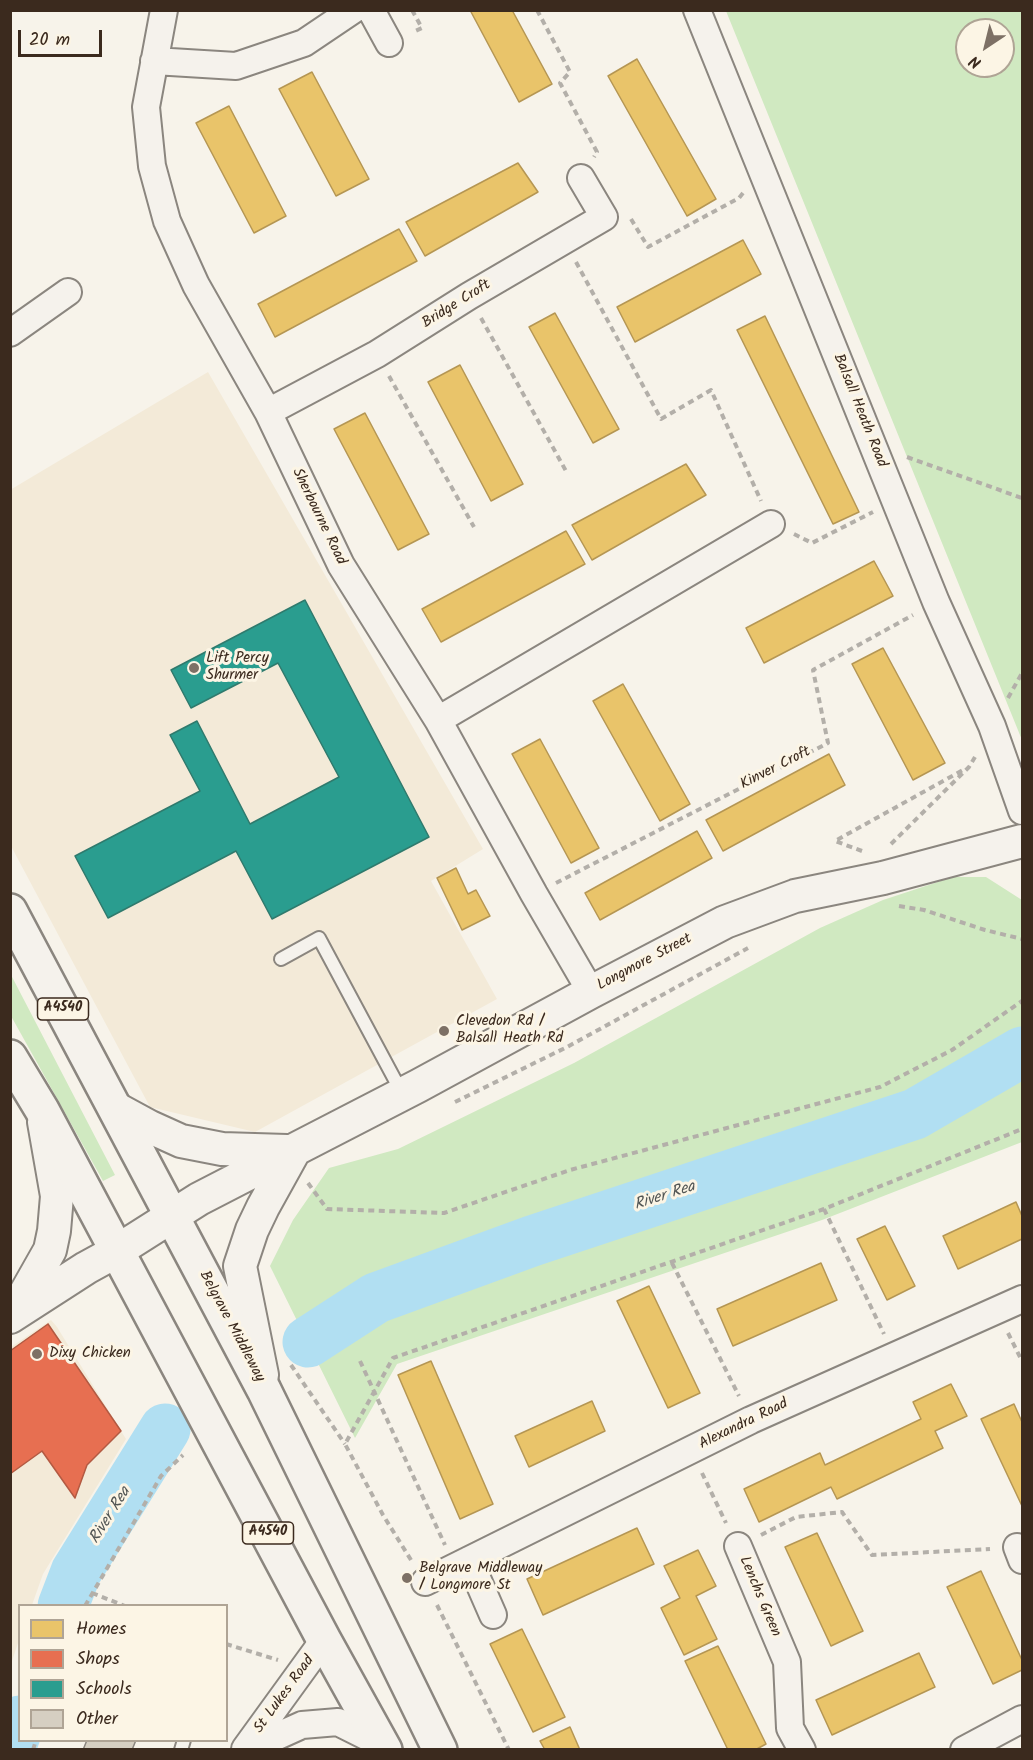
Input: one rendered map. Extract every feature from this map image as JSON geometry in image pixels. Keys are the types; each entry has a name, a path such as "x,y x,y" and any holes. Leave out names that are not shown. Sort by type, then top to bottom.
{"highway":[{"name":"Belgrave Middleway","path":"10,911 264,1390 440,1749"},
{"name":"A4540","path":"11,1058 42,1110 383,1747"}],"street":[{"name":"Sherbourne Road","path":"164,10 146,108 152,166 167,221 196,285 268,412 341,565 438,720 591,992"},
{"path":"154,61 236,66 304,43 352,10"},
{"path":"371,10 389,43"},
{"name":"Balsall Heath Road","path":"697,10 936,602 992,726 1023,810"},
{"name":"Bridge Croft","path":"268,412 377,354 604,217 581,178"},
{"path":"10,333 68,292"},
{"path":"438,720 771,524"},
{"name":"Longmore Street","path":"11,1317 173,1215 252,1171 300,1165 403,1094 724,922 795,896 883,878 1023,841"},
{"name":"Longmore Street","path":"115,1108 150,1128 181,1141 300,1165"},
{"path":"11,1317 50,1250 54,1231 57,1196 42,1110"},
{"path":"264,1390 240,1266 259,1215 300,1165"},
{"name":"Alexandra Road","path":"425,1582 751,1420 1023,1299"},
{"name":"Lenchs Green","path":"738,1546 787,1662 790,1728 802,1749"},
{"path":"462,1564 493,1615"},
{"name":"St Lukes Road","path":"245,1749 324,1640"},
{"path":"964,1749 1023,1719"},
{"name":"St Lukes Road","path":"257,1749 271,1739 302,1725 338,1722 383,1747"}],"lane":[{"path":"281,959 319,938 403,1094"}],"path":[{"path":"537,10 570,72 560,83 597,152 581,178"},
{"path":"630,219 648,247 739,198 761,169"},
{"path":"564,240 661,419 711,390 771,524 812,543 896,502"},
{"path":"469,297 566,471"},
{"path":"377,354 474,527"},
{"path":"873,446 1023,498"},
{"name":"Kinver Croft","path":"534,894 828,743 813,670 936,602"},
{"path":"886,848 969,767 1023,673"},
{"path":"867,852 835,841 969,767"},
{"path":"890,904 924,910 985,930 1023,939"},
{"path":"454,1103 567,1047 754,945"},
{"path":"300,1165 327,1209 444,1213 570,1170 880,1087 952,1050 1023,1001"},
{"path":"345,1444 393,1358 824,1209 1023,1129"},
{"path":"824,1209 895,1356"},
{"path":"672,1263 751,1420"},
{"path":"360,1360 462,1564"},
{"path":"291,1365 345,1444 382,1515 425,1582 509,1749"},
{"path":"691,1451 738,1546"},
{"path":"86,1604 161,1476 183,1455"},
{"name":"Lenchs Green","path":"738,1546 796,1517 842,1512 872,1555 1020,1554"},
{"path":"92,1593 122,1604"},
{"path":"228,1645 304,1668"}],"shaded area":[{"name":"Lift Percy Shurmer","path":"208,372 483,849 431,881 497,999 255,1132 150,1107 11,846 10,490"},
{"path":"51,1320 126,1439 43,1574 32,1604 18,1604 18,1643 11,1664 11,1347"}],"green space":[{"path":"726,11 1022,11 1022,740"},
{"path":"953,877 986,877 1022,900 1022,1142 822,1220 397,1364 355,1438 270,1266 293,1220 329,1168 398,1149 574,1063 820,928 883,900"},
{"path":"10,973 115,1175 103,1181 11,1016"}],"building: Homes":[{"path":"470,10 512,10 552,84 519,102"},
{"path":"637,59 716,199 687,216 608,76"},
{"path":"312,72 369,179 336,196 279,89"},
{"path":"229,106 286,216 254,233 196,123"},
{"path":"518,163 538,192 425,256 406,222"},
{"path":"399,229 417,261 275,337 258,304"},
{"path":"743,240 761,274 635,342 617,307"},
{"path":"555,313 619,429 593,443 529,327"},
{"path":"765,316 859,512 833,524 737,330"},
{"path":"460,365 523,484 491,501 428,382"},
{"path":"365,413 429,534 398,550 334,429"},
{"path":"686,464 706,495 592,560 572,525"},
{"path":"566,531 585,564 441,642 422,609"},
{"path":"874,561 893,596 764,663 746,628"},
{"path":"883,648 945,763 913,780 852,664"},
{"path":"623,684 690,804 660,821 593,701"},
{"path":"540,739 599,848 571,863 512,754"},
{"path":"829,754 845,785 723,851 706,820"},
{"path":"697,831 712,858 600,920 585,893"},
{"path":"456,868 468,894 476,890 490,916 462,930 437,878"},
{"path":"1016,1202 1022,1216 1022,1239 958,1269 943,1236"},
{"path":"885,1226 915,1286 887,1300 857,1239"},
{"path":"821,1263 837,1300 733,1346 717,1309"},
{"path":"649,1286 700,1393 668,1408 617,1301"},
{"path":"431,1361 493,1504 460,1519 398,1375"},
{"path":"951,1384 967,1416 935,1431 943,1448 837,1499 831,1487 759,1522 744,1489 820,1453 825,1465 921,1419 913,1402"},
{"path":"592,1401 605,1431 529,1467 515,1436"},
{"path":"1014,1404 1022,1422 1022,1506 981,1419"},
{"path":"637,1528 654,1564 543,1615 527,1579"},
{"path":"817,1533 863,1631 831,1646 785,1547"},
{"path":"698,1550 716,1586 696,1596 717,1639 684,1655 661,1608 680,1598 664,1566"},
{"path":"981,1571 1022,1660 1022,1670 993,1684 947,1587"},
{"path":"522,1629 565,1717 533,1732 490,1644"},
{"path":"718,1646 766,1744 755,1750 728,1750 685,1661"},
{"path":"919,1653 935,1687 832,1735 816,1700"},
{"path":"570,1727 580,1750 545,1750 540,1741"}],"building: Shops":[{"path":"48,1324 121,1431 87,1465 75,1498 42,1451 10,1474 10,1351"}],"building: Schools":[{"path":"305,600 429,837 272,919 236,851 108,918 75,856 200,791 170,735 197,721 250,824 339,777 278,663 191,708 171,670"}],"building: Other":[{"path":"86,1742 135,1742 132,1750 83,1750"}],"waterway":[{"name":"River Rea","path":"308,1342 376,1298 532,1241 915,1114 1022,1052"},
{"name":"River Rea","path":"64,1604 76,1572 165,1429"},
{"name":"River Rea","path":"10,1749 18,1727"}],"place":[{"name":"Lift Percy Shurmer","path":"194,668"},
{"name":"Clevedon Rd / Balsall Heath Rd","path":"444,1031"},
{"name":"Dixy Chicken","path":"37,1354"},
{"name":"Belgrave Middleway / Longmore St","path":"407,1578"}]}
